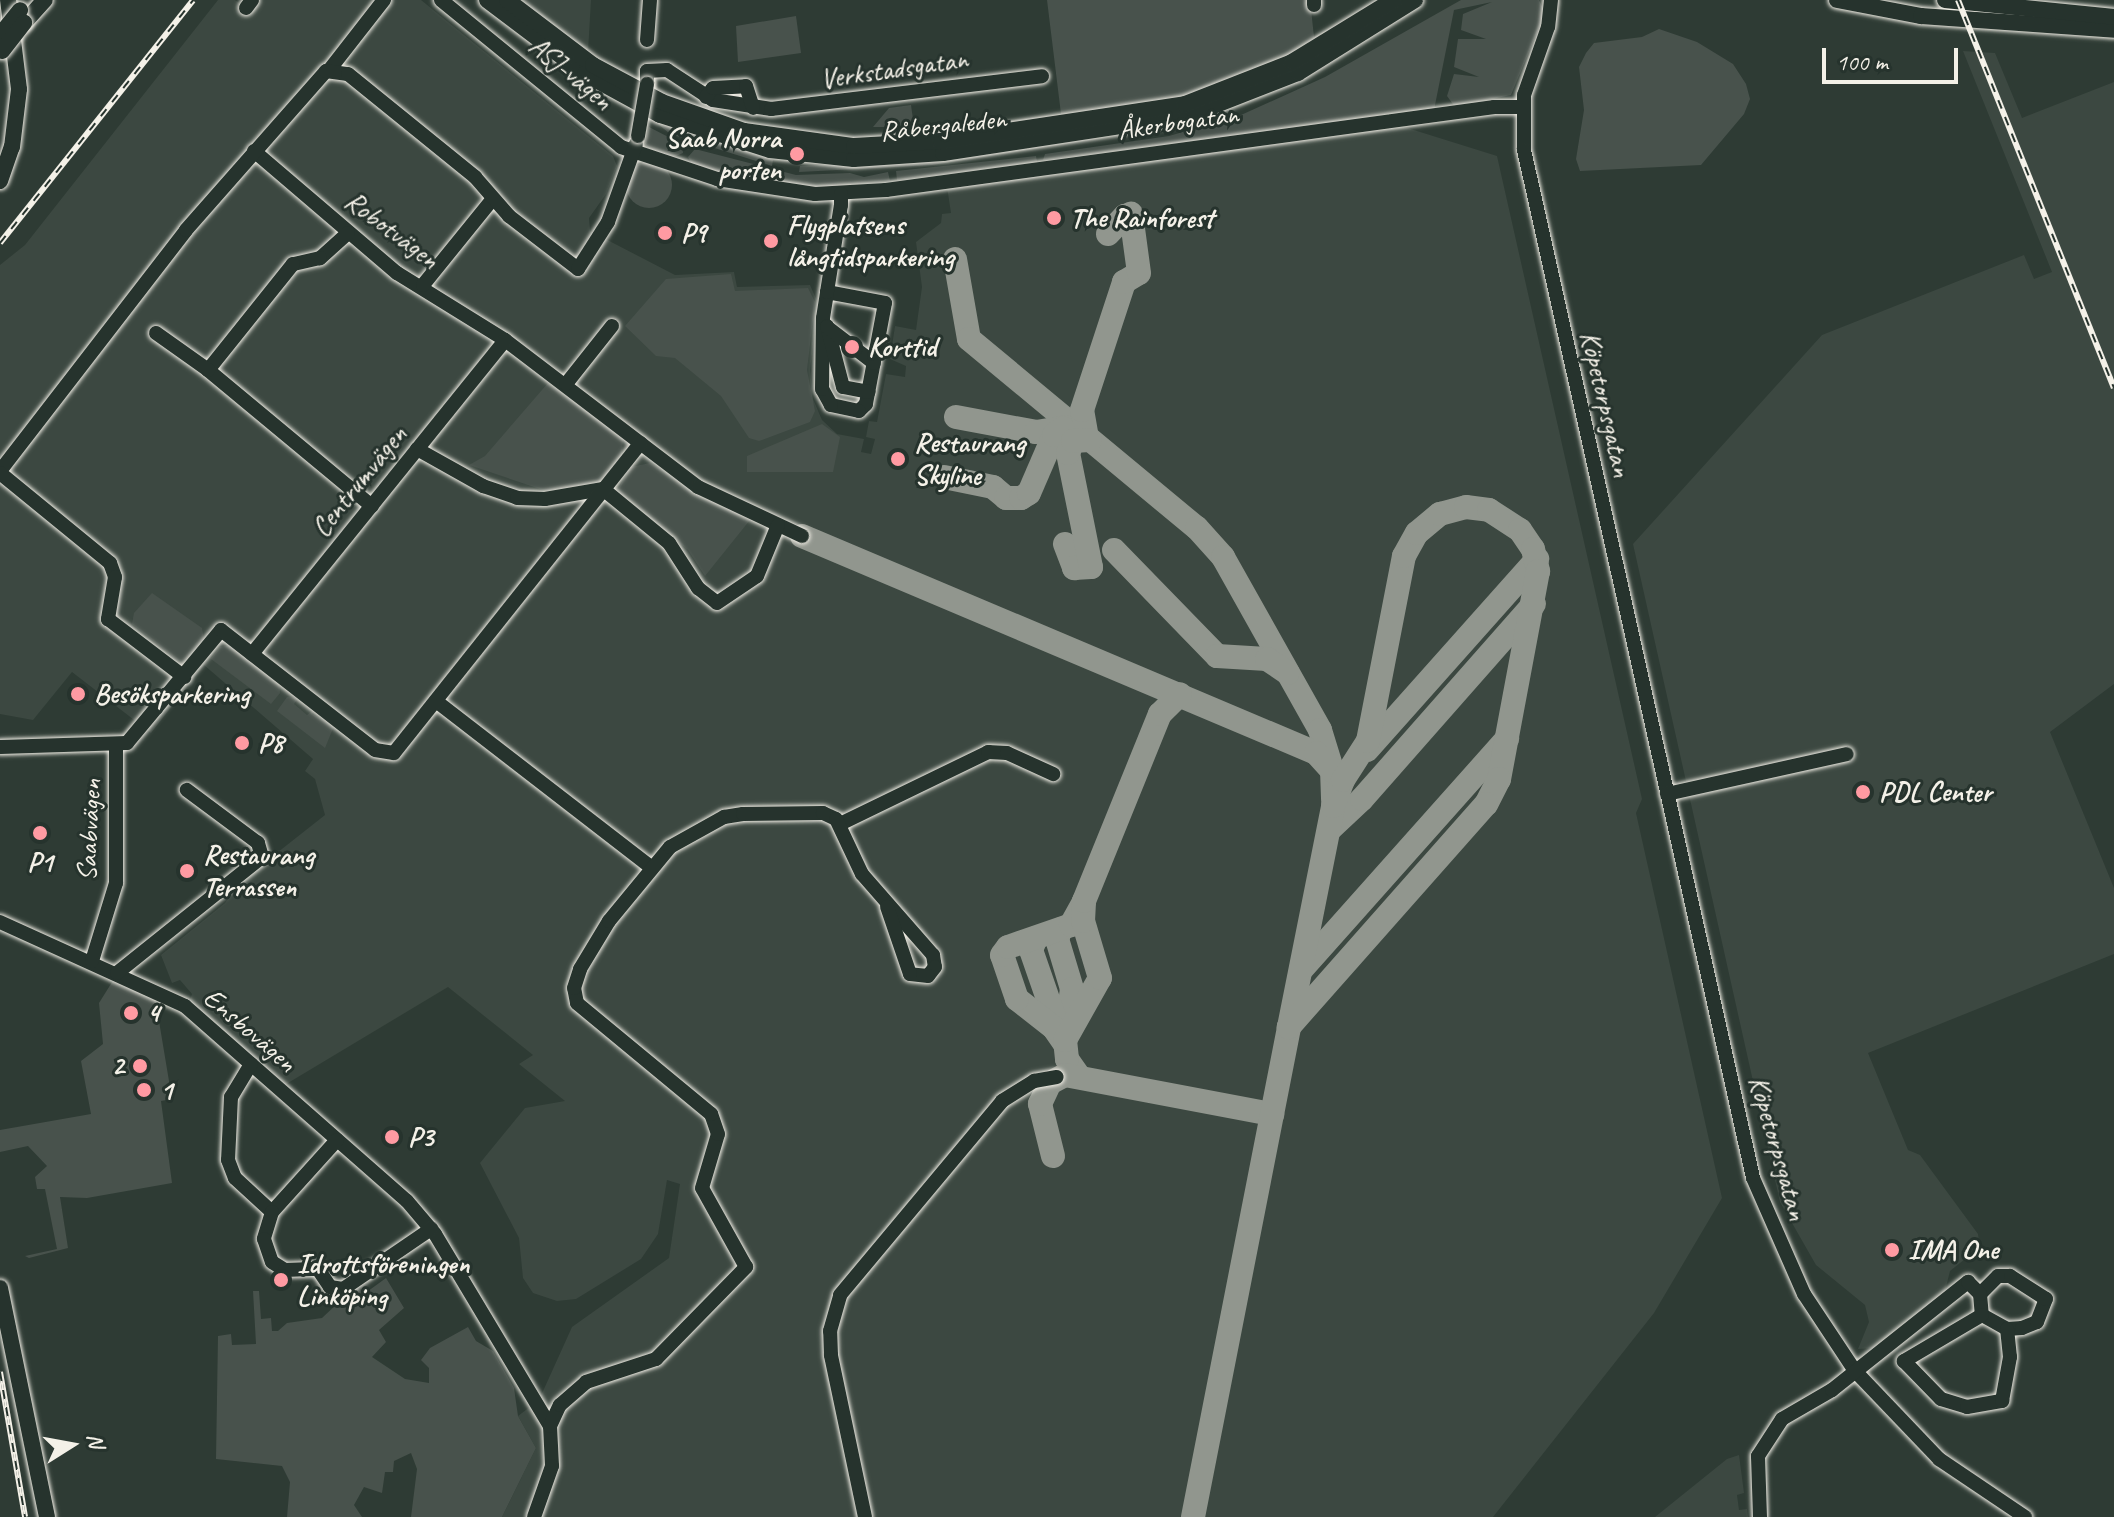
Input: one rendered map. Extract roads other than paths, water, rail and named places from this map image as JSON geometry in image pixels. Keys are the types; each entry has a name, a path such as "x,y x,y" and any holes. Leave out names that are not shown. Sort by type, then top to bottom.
{"main road":[{"path":"0,44 20,8 45,0"},
{"name":"Råbergaleden","path":"487,0 585,74 660,115 770,150 854,159 958,151 1188,116 1298,73 1415,0"},
{"name":"Råbergaleden","path":"507,0 593,65 692,115 773,137 854,146 941,141 1185,104 1282,67 1393,0"},
{"path":"1837,0 1921,16 2114,30"},
{"path":"1945,0 2114,17"},
{"path":"0,181 12,147 19,100 20,8"},
{"path":"0,1288 47,1517"}],"street":[{"path":"184,677 108,619 115,577 110,563 0,472 186,230 330,69 384,0"},
{"name":"ASJ-vägen","path":"441,0 615,143 633,151"},
{"path":"647,40 650,0"},
{"name":"Köpetorpsgatan","path":"1548,27 1551,0"},
{"name":"Köpetorpsgatan","path":"1563,0 1548,27 1522,107 1531,190 1757,1190 1804,1294 1855,1371 1939,1459 2025,1517"},
{"path":"330,69 348,74 433,142 475,177 491,201 578,269 608,222 633,151"},
{"name":"Verkstadsgatan","path":"633,151 647,71 667,70 706,97 753,108 804,108 1042,76"},
{"path":"706,97 713,88 746,86 753,108"},
{"name":"Åkerbogatan","path":"633,151 741,185 841,194 1481,108 1522,107"},
{"name":"Robotvägen","path":"254,151 397,273 423,285 505,340 698,487 802,536"},
{"path":"827,292 885,303 869,392 859,411 827,401 821,380 827,292 841,194"},
{"path":"423,285 491,201"},
{"path":"208,370 293,264 320,258 348,233"},
{"path":"825,323 874,363"},
{"path":"825,323 843,387 869,392"},
{"path":"566,384 612,326"},
{"path":"156,333 208,370 372,506"},
{"name":"Centrumvägen","path":"252,654 505,340"},
{"path":"0,747 116,746 144,728 221,630 382,754 398,750 641,443"},
{"path":"417,449 483,486 517,498 545,499 603,489 669,543 698,588 717,603 757,576 778,525"},
{"path":"436,701 651,867"},
{"name":"Saabvägen","path":"92,961 116,883 116,746"},
{"path":"840,824 988,752 1007,753 1053,774"},
{"path":"1667,794 1847,754"},
{"path":"117,973 262,857 258,843 187,790"},
{"path":"534,1517 552,1466 550,1426 560,1405 586,1382 656,1359 746,1267 702,1188 718,1134 711,1114 587,1016 575,996 580,969 651,867 670,847 724,817 823,813 840,824 853,857 887,907 933,955 935,967 928,976 910,974 887,907"},
{"name":"Ensbovägen","path":"0,922 92,961 185,1006 337,1140 431,1229 550,1426"},
{"path":"251,1064 234,1086 227,1122 228,1160 243,1185 272,1212"},
{"path":"865,1517 831,1355 830,1331 840,1295 1002,1101 1034,1081 1057,1077"},
{"path":"337,1140 272,1212 264,1228 267,1256 285,1270 322,1272 338,1290 387,1263 431,1229"},
{"path":"1980,1294 1998,1276 2010,1276 2046,1299 2037,1322 2007,1329 1982,1315"},
{"path":"1760,1517 1756,1468 1767,1437 1790,1412 1855,1371 1968,1282 1980,1294 1982,1315"},
{"path":"1982,1315 1904,1361 1941,1399 1967,1407 1996,1406 2002,1401 2010,1357 2007,1329"}],"railway":[{"path":"0,243 193,0"},
{"path":"1958,0 2114,388"},
{"path":"0,1372 25,1517"}],"place":[{"name":"Saab Norra porten","path":"797,154"},
{"name":"The Rainforest","path":"1054,218"},
{"name":"P9","path":"665,233"},
{"name":"Flygplatsens långtidsparkering","path":"771,241"},
{"name":"Korttid","path":"852,347"},
{"name":"Restaurang Skyline","path":"898,459"},
{"name":"Besöksparkering","path":"78,694"},
{"name":"P8","path":"242,743"},
{"name":"PDL Center","path":"1863,792"},
{"name":"P1","path":"40,833"},
{"name":"Restaurang Terrassen","path":"187,871"},
{"name":"4","path":"131,1013"},
{"name":"2","path":"140,1066"},
{"name":"1","path":"144,1090"},
{"name":"P3","path":"392,1137"},
{"name":"IMA One","path":"1892,1250"},
{"name":"Idrottsföreningen Linköping","path":"281,1280"}]}
